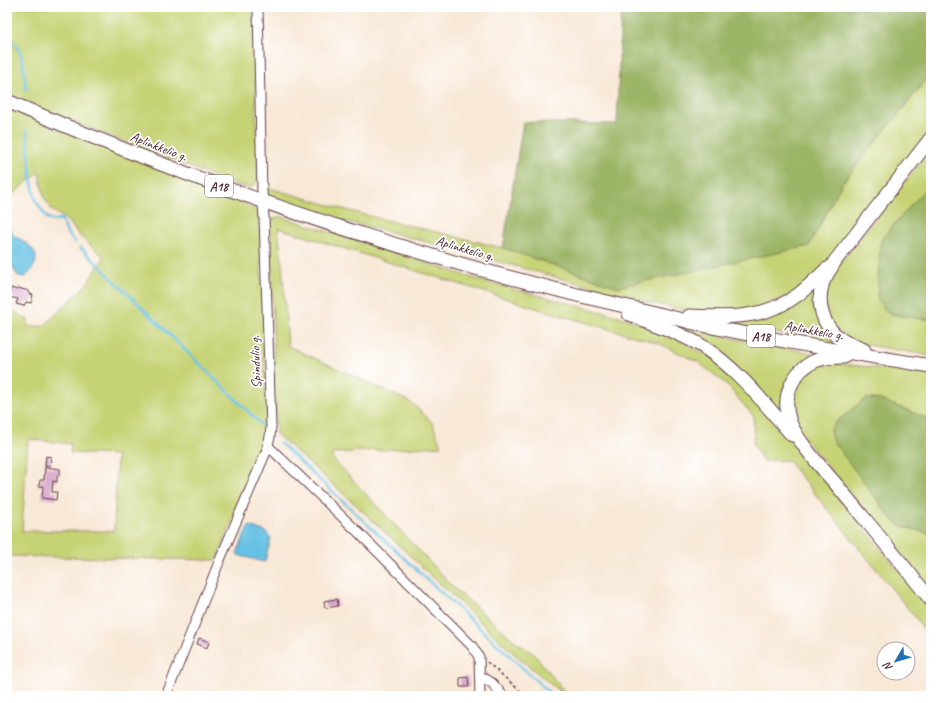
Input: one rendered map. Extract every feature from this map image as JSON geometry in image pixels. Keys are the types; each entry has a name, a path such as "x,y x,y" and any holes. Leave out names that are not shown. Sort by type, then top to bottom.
{"highway":[{"name":"Aplinkkelio g.","path":"7,101 190,176 262,202 410,249 499,275 586,298 704,325 864,356 931,366"},
{"path":"659,314 732,318 763,312 785,303 799,294 835,260 931,138"},
{"path":"835,260 824,281 820,296 820,305 824,320 830,329 842,340 880,358"},
{"path":"586,298 683,336 731,368 811,454 931,599"},
{"path":"811,454 790,421 786,409 789,388 803,368 813,362 832,357 864,356"}],"street":[{"name":"Spindulio g.","path":"166,696 268,446 271,427 264,217 262,202 258,7"},
{"path":"268,446 347,521 472,646 479,657 480,696"},
{"path":"480,676 492,684 503,696"}],"path":[{"path":"479,657 498,671 526,696"}],"green space":[{"path":"7,7 253,7 258,179 254,186 249,188 231,183 33,106 7,94"},
{"path":"621,7 931,7 931,74 842,183 809,246 618,287 503,248 523,122 617,124"},
{"path":"931,74 931,128 833,256 816,275 796,292 747,313 693,312 647,302 383,230 347,222 272,198 268,194 266,187 361,214 503,248 619,286 809,246 842,183"},
{"path":"7,109 249,205 258,214 267,424 265,436 257,459 218,557 215,560 7,556 7,307 28,320 28,327 44,326 87,284 104,257 80,236 69,222 51,209 44,197 39,172 7,199","holes":["28,439 71,444 70,453 117,455 114,531 22,531"]},
{"path":"931,149 931,183 883,237 880,245 889,314 931,320 931,356 857,343 846,338 830,323 824,300 826,289 833,272"},
{"path":"931,183 931,320 889,314 877,298 880,245 883,237"},
{"path":"280,216 483,281 622,317 663,332 712,358 739,381 805,456 931,610 931,640 915,617 789,462 786,460 763,461 753,444 754,417 726,384 698,362 658,343 549,312 278,228 288,346 408,401 432,422 441,446 335,453 332,455 332,458 454,588 515,641 535,655 568,696 565,696 512,652 355,504 276,434 270,221"},
{"path":"819,282 819,321 827,335 835,344 729,324 743,321"},
{"path":"676,327 821,355 805,362 781,416"},
{"path":"826,364 842,364 931,374 931,420 881,400 900,526 931,534 931,590 805,439 795,424 791,394 797,381 811,368"},
{"path":"866,398 881,400 931,420 931,534 900,526 889,516 832,440 830,430 835,423"}],"water":[{"path":"7,222 13,234 31,247 36,255 33,268 25,277 18,276 11,264 8,250"},
{"path":"250,526 266,532 271,538 265,561 263,562 238,555 237,553 248,527"}],"building":[{"path":"11,288 29,291 28,293 33,295 31,303 26,302 24,306 16,304 18,299 9,297"},
{"path":"46,456 51,457 50,466 45,466"},
{"path":"45,467 60,469 60,475 57,475 57,482 53,481 52,492 57,492 56,500 42,498 43,486 39,486 40,480 44,480"},
{"path":"337,599 338,606 325,608 324,601"},
{"path":"199,638 209,642 207,648 197,644"},
{"path":"468,677 469,687 460,687 460,678"}],"waterway":[{"path":"7,38 13,42 20,54 24,68 26,90"},
{"path":"27,131 31,178 36,201 47,218 54,221 59,219 62,220 67,233 75,242"},
{"path":"80,247 265,428"},
{"path":"280,443 553,696"},
{"path":"905,696 931,693"}]}
